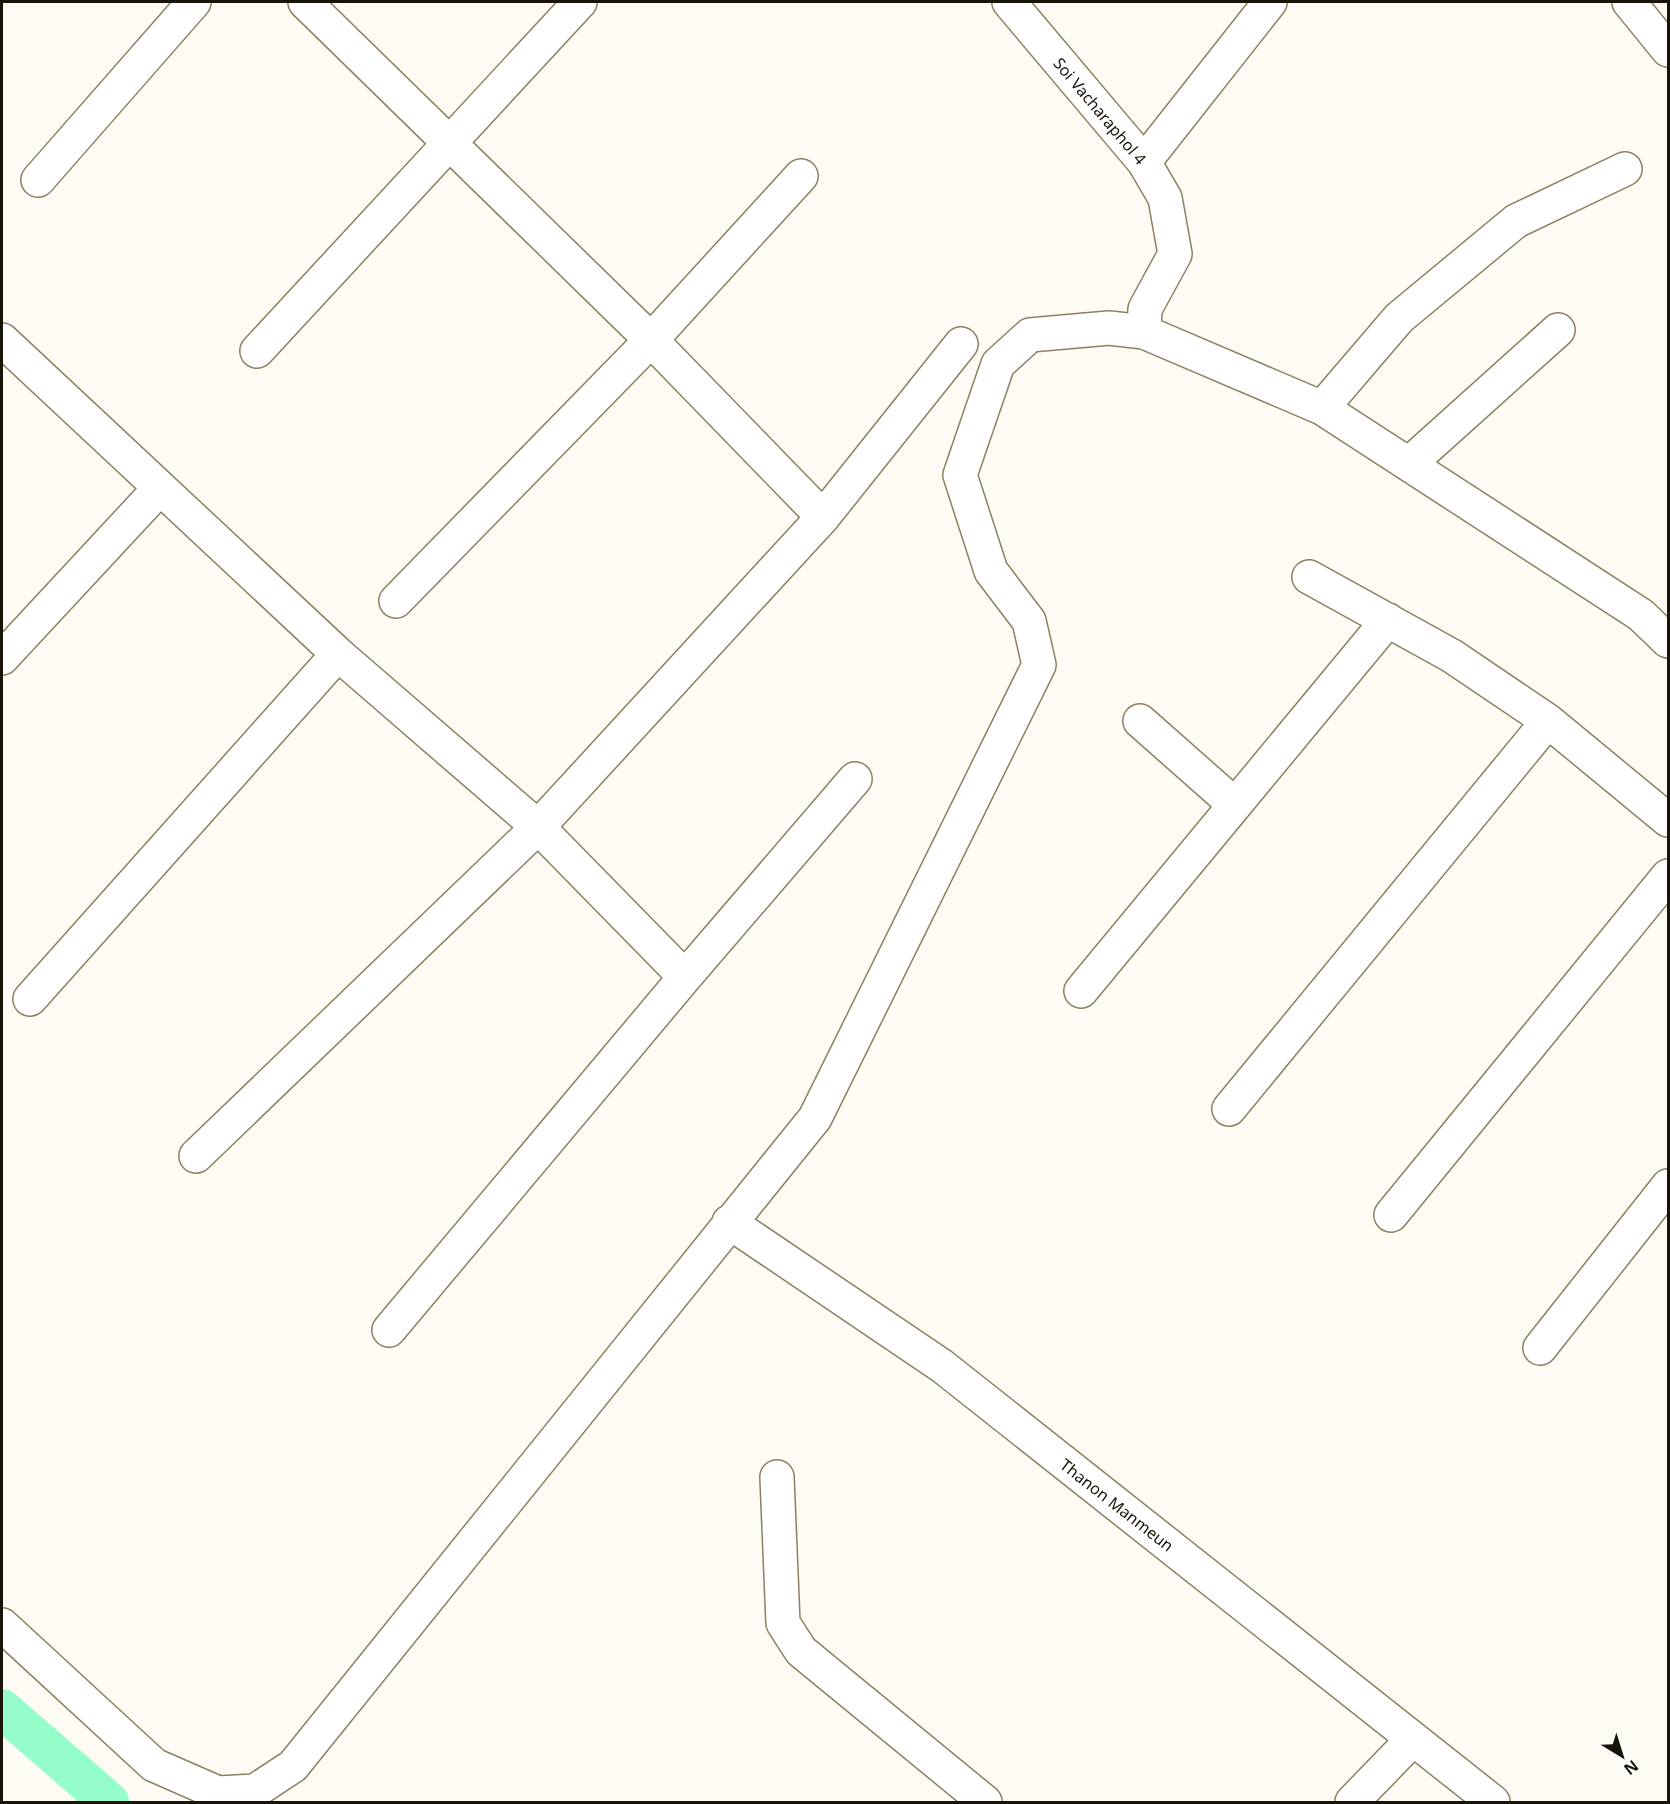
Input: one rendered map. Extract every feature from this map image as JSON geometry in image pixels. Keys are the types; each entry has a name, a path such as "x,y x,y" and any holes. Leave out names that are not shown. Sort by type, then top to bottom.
{"street":[{"path":"38,180 194,2"},
{"path":"305,2 651,340 823,517"},
{"path":"257,351 580,2"},
{"name":"Soi Vacharaphol 4","path":"1009,2 1144,162 1165,198 1175,254 1145,309 1144,332"},
{"path":"1144,162 1270,2"},
{"path":"1629,2 1668,50"},
{"path":"1322,408 1399,318 1516,221 1625,169"},
{"path":"396,601 651,340 801,176"},
{"path":"2,1626 153,1765 218,1793 255,1791 293,1766 729,1222 816,1118 1039,665 1029,621 991,571 960,475 998,364 1030,335 1109,328 1144,332 1322,408 1641,615 1668,641"},
{"path":"1408,464 1558,330"},
{"path":"2,340 338,654 538,827 685,977"},
{"path":"196,1156 538,827 823,517 961,344"},
{"path":"2,658 160,488"},
{"path":"1309,576 1452,656 1548,721 1668,820"},
{"path":"1081,992 1388,620"},
{"path":"30,999 338,654"},
{"path":"1140,721 1235,805"},
{"path":"1229,1108 1548,721"},
{"path":"389,1330 685,977 855,780"},
{"path":"1391,1215 1668,876"},
{"path":"1540,1348 1668,1186"},
{"name":"Thanon Manmeun","path":"729,1222 942,1366 1493,1803"},
{"path":"777,1477 783,1623 801,1651 985,1803"},
{"path":"1352,1803 1413,1739"}],"waterway":[{"path":"2,1709 109,1802"}]}
